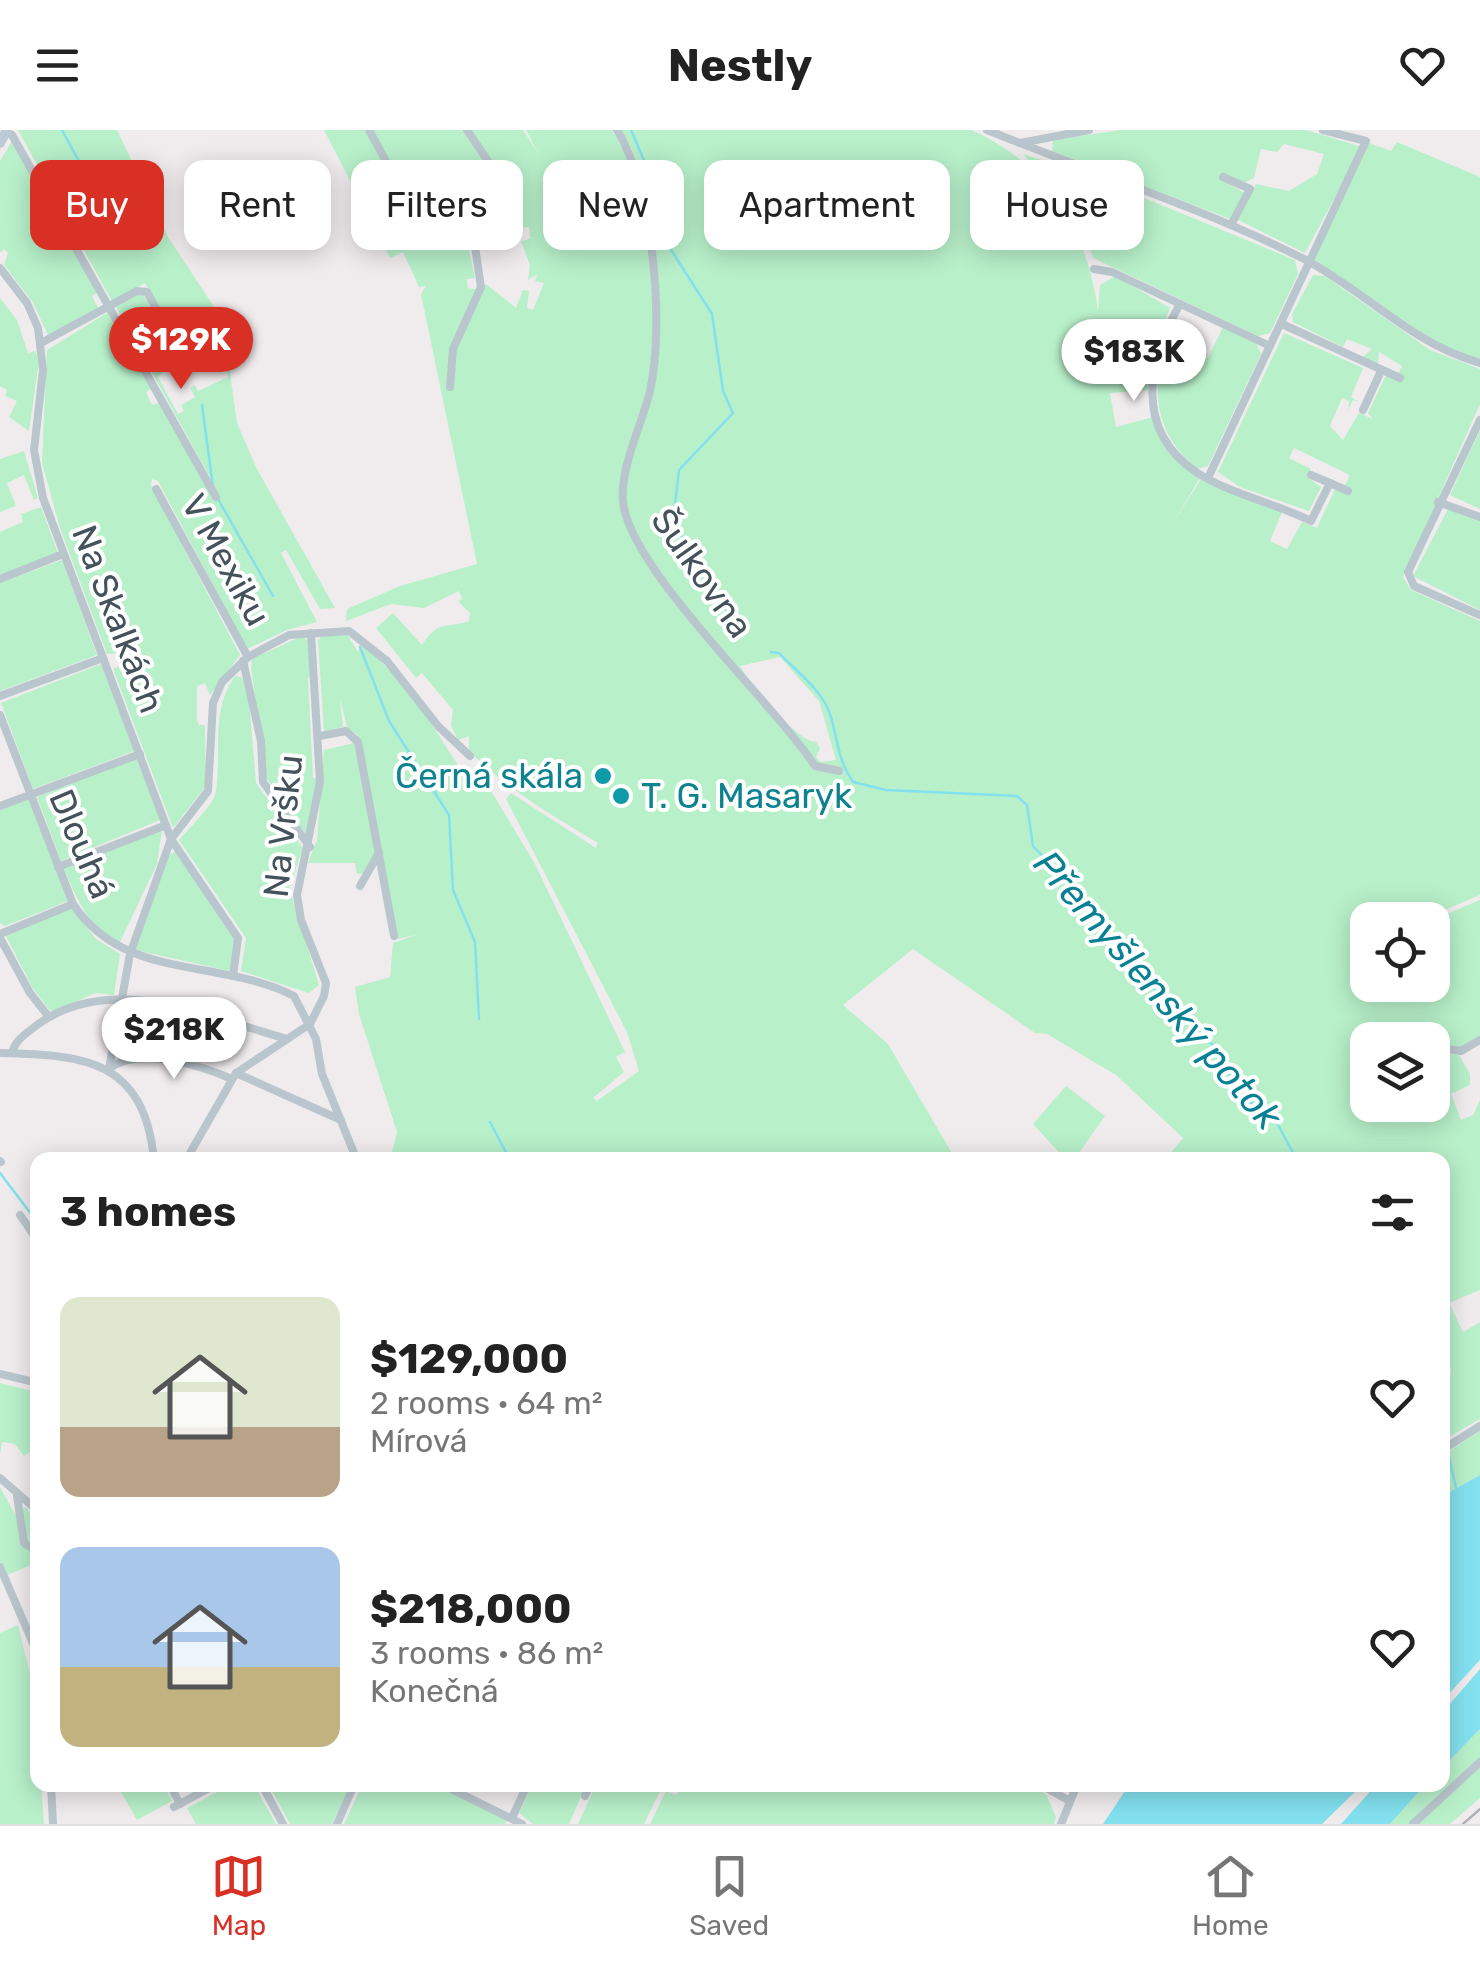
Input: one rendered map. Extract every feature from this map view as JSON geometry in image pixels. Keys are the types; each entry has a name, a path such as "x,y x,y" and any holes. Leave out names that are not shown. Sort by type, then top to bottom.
{"street":[{"path":"368,130 385,160"},
{"path":"467,130 486,160"},
{"name":"Šulkovna","path":"617,130 644,189 655,327 653,376 624,486 629,524 679,600 815,766 839,770"},
{"path":"987,130 1231,225 1308,261 1428,345 1480,363"},
{"path":"1020,143 1089,130"},
{"path":"1208,478 1366,141 1323,130"},
{"path":"0,143 10,132 216,497"},
{"path":"1223,178 1250,189 1231,225"},
{"path":"450,387 454,349 481,287 475,250"},
{"name":"Na Skalkách","path":"0,268 34,316 41,343 43,374 35,456 63,554 171,839 238,938 233,976"},
{"path":"1094,269 1112,272 1270,346"},
{"path":"41,343 137,291 147,292 181,354"},
{"path":"1180,304 1155,353 1153,408 1178,456 1208,478 1312,520 1330,483"},
{"path":"1282,324 1400,378"},
{"path":"1363,410 1381,371"},
{"path":"1480,421 1438,502 1409,580 1480,615"},
{"path":"1312,475 1348,491"},
{"name":"V Mexiku","path":"156,488 246,659 258,723 263,782 310,847"},
{"path":"1438,502 1480,516"},
{"path":"629,524 643,519"},
{"path":"0,579 63,554"},
{"path":"109,1070 130,954 171,839 208,791 214,703 222,682 246,659 289,635 344,630 371,645 438,726 470,756"},
{"name":"Na Vršku","path":"310,1024 326,983 301,920 297,895 299,874 310,847 320,782 311,633"},
{"path":"0,696 102,658"},
{"name":"Dlouhá","path":"0,715 73,904 87,926 130,954 233,976 294,996 310,1024"},
{"name":"Na Vršku","path":"320,736 346,731 358,742 394,936"},
{"path":"0,806 140,754"},
{"path":"58,867 166,825"},
{"path":"360,886 380,853"},
{"path":"49,1017 30,993 0,936 73,904"},
{"path":"12,1053 22,1036 49,1017 98,997 157,1002 284,1038"},
{"path":"191,1152 234,1076 284,1038 310,1024 322,1074 354,1152"},
{"path":"1450,1049 1461,1051 1480,1040"},
{"path":"0,1053 70,1057 109,1070 123,1080 144,1112 152,1152"},
{"path":"109,1070 114,1064 154,1060 206,1068 341,1120"},
{"path":"20,1215 30,1229"},
{"path":"0,1374 30,1381"},
{"path":"1450,1445 1480,1426"},
{"path":"0,1478 30,1505"},
{"path":"18,1496 24,1543 30,1547"},
{"path":"0,1567 30,1637"},
{"path":"1450,1790 1480,1762"},
{"path":"51,1792 53,1824"},
{"path":"172,1792 177,1805 202,1792"},
{"path":"266,1792 283,1824"},
{"path":"337,1824 351,1792"},
{"path":"458,1792 522,1824"},
{"path":"512,1818 525,1792"},
{"path":"584,1796 586,1792"},
{"path":"1054,1792 1068,1800"},
{"path":"1060,1824 1072,1792"},
{"path":"1413,1824 1448,1792"},
{"path":"1066,1812 1070,1824"}],"green space":[{"path":"18,130 117,130 131,160 34,160"},
{"path":"324,130 365,130 381,160 351,160 351,182"},
{"path":"372,130 462,130 485,160 389,160"},
{"path":"471,130 523,130 538,153 526,130 612,130 629,160 543,160 543,250 684,250 684,160 635,160 619,130 971,130 1021,160 970,160 970,250 1083,250 1098,311 1100,285 1116,276 1170,308 1152,355 1148,390 1110,393 1116,427 1153,417 1157,429 1200,478 1171,526 1201,479 1282,512 1270,541 1287,549 1302,522 1317,528 1335,489 1350,495 1352,489 1345,485 1350,475 1294,448 1289,458 1311,469 1307,477 1321,487 1309,511 1240,487 1218,472 1284,333 1363,368 1351,397 1359,402 1353,400 1348,410 1349,401 1342,398 1330,426 1343,440 1359,413 1373,419 1368,413 1386,375 1401,382 1404,378 1398,374 1402,366 1379,352 1378,364 1363,357 1372,349 1347,339 1343,347 1293,322 1292,314 1313,275 1325,276 1430,350 1480,369 1480,404 1403,577 1411,590 1480,621 1480,895 1450,908 1450,902 1350,902 1350,1002 1450,1002 1450,912 1480,900 1480,1037 1462,1048 1450,1045 1450,1022 1350,1022 1350,1122 1450,1122 1450,1053 1459,1055 1470,1074 1470,1085 1451,1094 1461,1120 1473,1115 1480,1100 1480,1290 1450,1303 1450,1152 1172,1152 1183,1138 1116,1075 1047,1034 1035,1033 913,949 843,1005 888,1044 951,1152 392,1152 397,1132 359,1014 355,987 390,977 393,943 416,935 397,939 358,735 347,727 340,698 343,727 324,731 318,640 322,636 347,634 358,652 361,643 394,675 473,790 487,784 535,864 625,1052 616,1057 624,1072 593,1098 597,1101 639,1071 627,1032 506,799 511,793 596,848 598,843 515,790 469,751 469,736 458,740 451,726 453,710 422,673 416,678 376,628 393,613 422,645 439,628 469,621 470,613 458,601 462,599 459,591 424,608 391,604 346,621 347,609 400,586 477,564 421,294 426,286 419,287 403,252 390,258 386,250 469,250 475,278 467,279 468,288 481,290 486,284 516,308 523,290 529,291 527,308 533,310 544,283 535,281 537,274 528,280 530,265 523,241 530,239 529,227 523,228 523,160 490,160","holes":["780,657 819,701 836,760 821,762 816,757 820,748 816,742 786,722 740,666"]},
{"path":"1121,130 1306,130 1362,147 1305,253 1238,220 1256,184 1289,191 1317,174 1324,154 1284,144 1277,152 1261,149 1254,178 1242,184 1220,174 1219,178 1246,194 1233,220 1144,186 1144,160 1076,160 1052,151 1053,140"},
{"path":"12,141 30,173 30,250 74,250 98,292 92,296 99,309 49,337 32,301 4,265 8,253 4,249 0,253 0,161"},
{"path":"1397,142 1480,177 1480,360 1429,341 1313,259 1369,143 1391,151"},
{"path":"1144,198 1295,260 1298,274 1270,333 1258,336 1093,258 1090,250 1144,250"},
{"path":"164,229 218,318 207,327 196,315 199,338 183,351 145,283 112,301 84,250 164,250"},
{"path":"139,294 144,296 178,356 158,377 178,414 184,411 181,405 195,397 190,388 195,385 198,391 228,377 222,316 237,423 257,469 335,608 320,609 286,550 281,553 317,622 287,630 247,649 158,481 152,479 151,486 240,655 210,695 205,683 197,686 197,720 199,725 205,725 206,786 173,828 113,669 142,656 139,651 107,654 60,528 42,463 47,350 110,311 153,388 146,392 152,405 161,402 213,499 218,492 116,307"},
{"path":"0,298 17,320 28,353 35,351 39,361 29,431 9,417 17,401 5,396 7,390 0,386"},
{"path":"1223,327 1256,343 1261,354 1208,466 1198,469 1172,441 1164,425 1158,392 1161,357 1166,338 1208,358"},
{"path":"1480,430 1480,509 1450,495"},
{"path":"24,451 38,498 34,500 24,475 7,483 16,506 0,512 0,459"},
{"path":"41,507 58,553 0,575 0,532 23,522 21,514"},
{"path":"1448,509 1480,520 1480,610 1413,576"},
{"path":"62,560 97,655 0,691 0,583"},
{"path":"302,636 308,641 312,676 308,677 313,778 317,778 309,839 267,779 251,668 252,659"},
{"path":"101,664 134,751 33,789 1,703"},
{"path":"235,676 241,677 248,688 256,783 303,848 289,888 319,985 309,993 241,971 246,938 179,840 214,797 222,703"},
{"path":"354,743 377,851 364,873 357,874 355,863 308,863 317,840 324,750"},
{"path":"136,758 160,820 61,861 37,797"},
{"path":"29,799 68,901 5,926 0,923 0,810"},
{"path":"162,830 157,864 118,946 85,912 64,869"},
{"path":"176,851 235,938 230,971 135,950 168,856"},
{"path":"71,908 96,939 120,954 114,995 96,993 51,1012 32,987 5,934"},
{"path":"1066,1086 1105,1116 1080,1152 1059,1152 1033,1124"},
{"path":"1450,1305 1463,1332 1480,1322 1480,1419 1450,1436"},
{"path":"0,1383 30,1390 30,1452 24,1456 15,1444 2,1442 0,1454"},
{"path":"1480,1431 1480,1475 1450,1492 1450,1450"},
{"path":"0,1487 15,1514 26,1507 30,1513 30,1565 7,1575 0,1561"},
{"path":"18,1625 30,1674 30,1792 42,1792 44,1824 0,1824 0,1633"},
{"path":"1480,1729 1480,1758 1450,1786 1450,1760"},
{"path":"1480,1765 1480,1798 1450,1824 1416,1824"},
{"path":"121,1792 168,1792 172,1801 137,1820"},
{"path":"217,1792 258,1792 276,1824 196,1824 187,1808"},
{"path":"273,1792 347,1792 332,1824 290,1824"},
{"path":"359,1792 448,1792 508,1819 505,1824 344,1824"},
{"path":"529,1792 583,1792 569,1824 533,1824 519,1813"},
{"path":"593,1792 660,1792 644,1824 578,1824"},
{"path":"666,1792 1041,1792 1046,1794 1056,1817 1054,1824 650,1824"},
{"path":"1419,1792 1443,1792 1409,1824 1390,1824"}],"water":[{"path":"1480,1475 1480,1660 1450,1692 1450,1492"},
{"path":"1480,1669 1480,1729 1450,1760 1450,1704"},
{"path":"1124,1792 1355,1792 1322,1824 1103,1824"},
{"path":"1370,1792 1419,1792 1390,1824 1341,1824"}],"waterway":[{"path":"62,130 78,160"},
{"name":"Přemyšlenský potok","path":"631,130 651,177 666,242 712,314 723,391 733,413 679,470 674,513 695,577 738,623"},
{"path":"202,405 213,487"},
{"path":"218,499 273,596"},
{"path":"360,647 389,721 449,815 453,890 475,942 479,1019"},
{"name":"Přemyšlenský potok","path":"771,652 779,653 821,697 853,782 886,790 1017,796 1027,805 1033,846 1084,899 1133,969 1214,1046 1244,1100 1270,1110 1293,1152"},
{"path":"490,1122 506,1152"},
{"path":"0,1173 30,1212"},
{"name":"Přemyšlenský potok","path":"1450,1461 1456,1488"}],"railway":[{"path":"1463,1824 1480,1809"}],"place":[{"name":"Černá skála","path":"603,776"},
{"name":"T. G. Masaryk","path":"621,796"}]}
